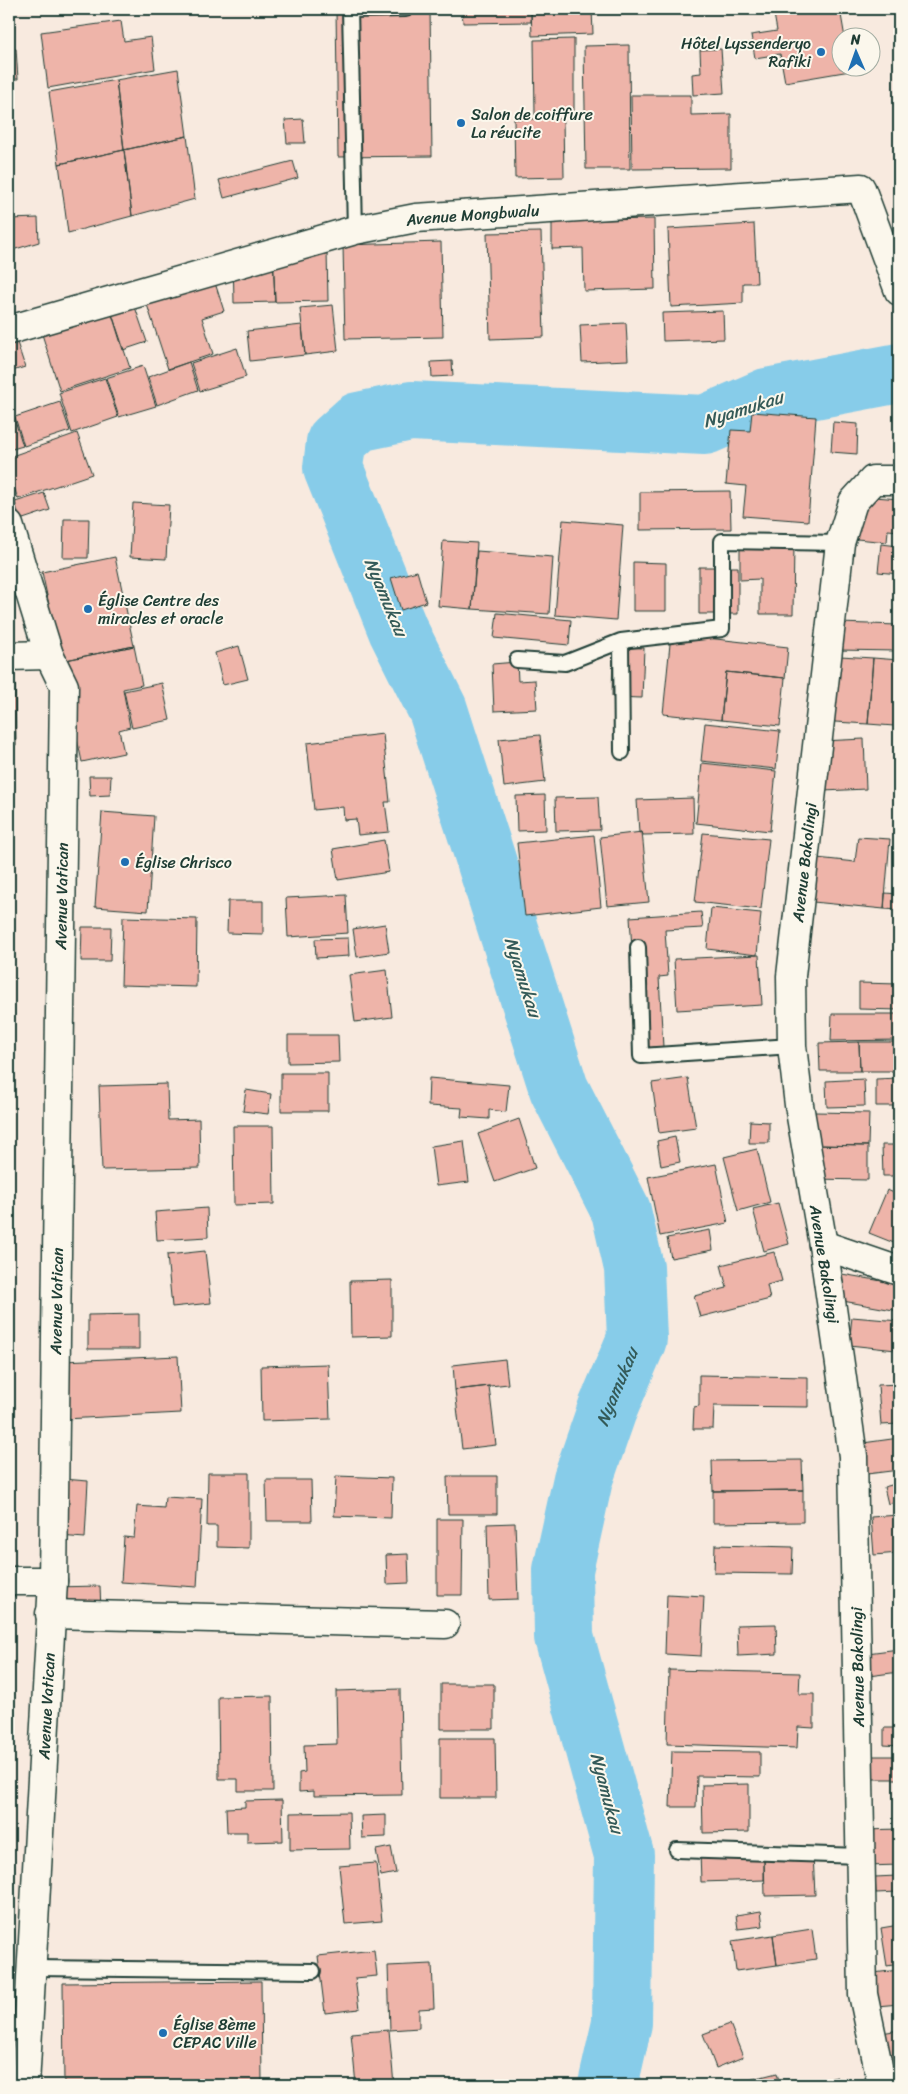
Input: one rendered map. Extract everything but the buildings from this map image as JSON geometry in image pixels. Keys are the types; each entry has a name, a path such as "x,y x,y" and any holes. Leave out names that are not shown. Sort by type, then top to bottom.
{"street":[{"name":"Avenue Mongbwalu","path":"9,330 355,230 416,218 861,188 896,282"},
{"name":"Avenue Bakolingi","path":"882,2085 863,1994 853,1456 823,1245 799,1105 792,1046 791,976 840,543 853,502 873,480 899,480"},
{"name":"Avenue Vatican","path":"9,525 48,655 64,686 52,1581 33,1968 24,2085"},
{"path":"9,656 48,655"},
{"path":"823,1245 899,1270"},
{"path":"9,1581 52,1581"},
{"path":"50,1614 445,1624"}],"lane":[{"path":"355,230 350,10 406,9"},
{"path":"517,660 565,663 621,641 722,629 722,541 840,543"},
{"path":"621,641 622,752"},
{"path":"638,947 641,1056 792,1046"},
{"path":"677,1850 860,1856"},
{"path":"33,1968 313,1971"}],"waterway":[{"name":"Nyamukau","path":"608,2085 622,2023 624,1855 564,1637 563,1570 583,1479 607,1410 637,1339 634,1268 621,1211 559,1089 438,710 398,630 333,468 336,442 358,422 411,411 705,425 767,398 899,373"}],"place":[{"name":"Hôtel Lyssenderyo Rafiki","path":"821,52"},
{"name":"Salon de coiffure La réucite","path":"461,123"},
{"name":"Église Centre des miracles et oracle","path":"88,609"},
{"name":"Église Chrisco","path":"125,862"},
{"name":"Église 8ème CEPAC Ville","path":"163,2033"}]}
